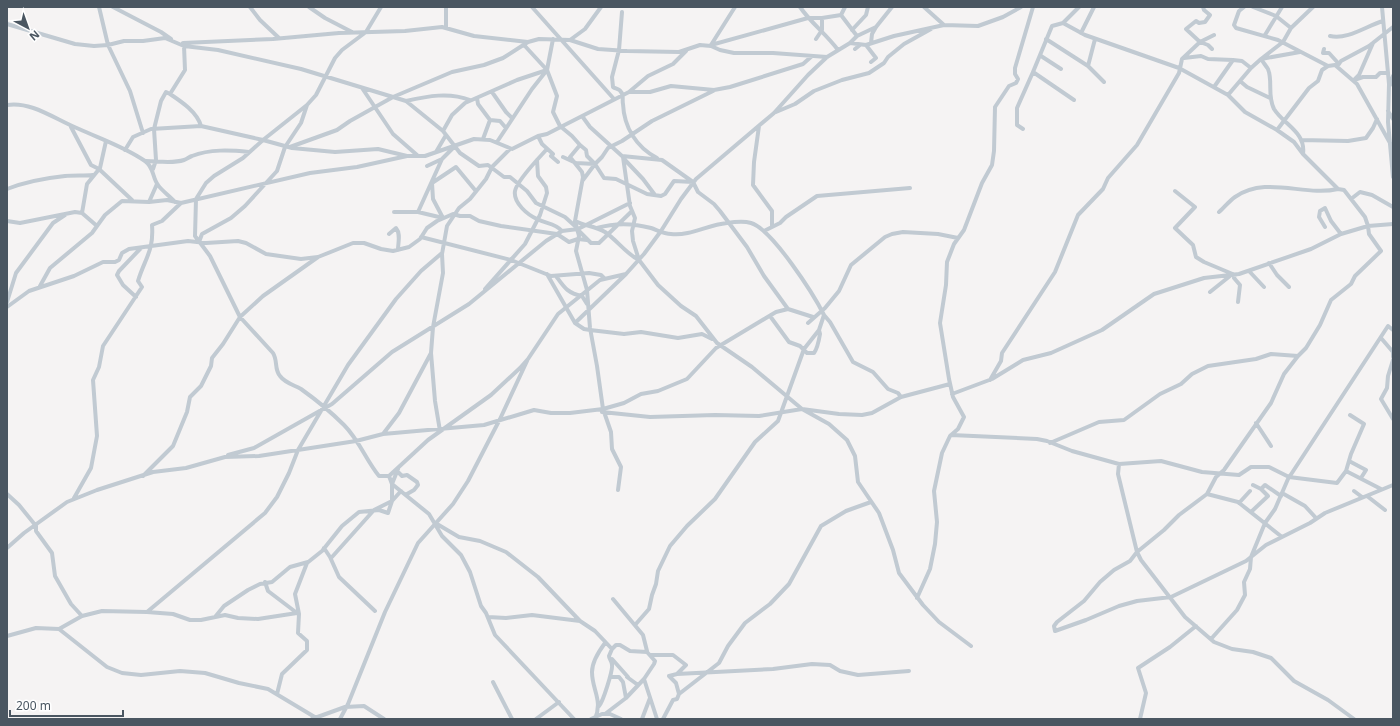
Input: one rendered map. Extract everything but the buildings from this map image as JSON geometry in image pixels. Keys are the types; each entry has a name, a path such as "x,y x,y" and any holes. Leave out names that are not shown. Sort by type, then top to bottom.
{"street":[{"path":"99,7 108,46 130,91 143,133"},
{"path":"113,7 161,32 182,45 232,53 245,58 301,69 325,78 406,101 445,133 460,153 479,166 492,167 504,177 510,177 520,184 532,199 543,208 565,217 591,243 599,242 608,235 632,211"},
{"path":"250,7 260,20 279,38"},
{"path":"309,7 325,18 352,32"},
{"path":"381,7 366,32 342,50 316,95 307,105 233,165 210,178 196,199 195,236 206,248 216,270 221,276 225,289 240,316 248,328 277,360 276,371 279,376 284,381 307,394 344,424 379,476 389,476 398,470 441,429 491,395 528,359"},
{"path":"446,7 446,28"},
{"path":"532,7 614,99"},
{"path":"570,40 585,29 601,7"},
{"path":"711,46 735,7"},
{"path":"800,7 808,18 822,30 838,50"},
{"path":"841,15 845,7"},
{"path":"852,30 866,15 868,7"},
{"path":"872,43 872,34 892,7"},
{"path":"924,7 944,25"},
{"path":"850,43 866,45 894,36 944,25 978,26 1003,17 1020,7"},
{"path":"917,598 930,569 937,529 935,484 942,453 951,435 958,429 964,418 952,394 940,323 946,285 947,262 958,238 964,230 982,183 992,164 994,151 995,107 1008,86 1016,83 1018,79 1015,74 1015,68 1033,7"},
{"path":"1023,129 1017,125 1017,108 1041,56 1046,39 1052,26 1063,23 1079,7"},
{"path":"1081,33 1094,7"},
{"path":"1203,7 1204,10 1210,15 1205,22 1199,24 1196,21 1186,29 1200,42 1208,45 1212,49"},
{"path":"1244,7 1239,11 1234,27 1265,35 1283,42 1300,52 1330,65 1335,65 1354,80 1391,144"},
{"path":"1253,7 1276,16 1292,28"},
{"path":"1265,35 1282,7"},
{"path":"1228,95 1261,59 1283,42 1292,28 1312,7"},
{"path":"1382,7 1388,73 1388,110 1393,177"},
{"path":"622,12 619,50 612,77 613,87 622,92 623,106 631,134 647,153 672,166 694,182 698,192 714,204 729,223 788,309"},
{"path":"711,46 808,18 822,18 841,15"},
{"path":"841,15 857,36"},
{"path":"816,39 822,30 822,18"},
{"path":"1330,36 1334,37 1351,33 1383,21"},
{"path":"1063,23 1095,39 1179,68 1228,95 1245,112 1277,130 1294,142 1303,154 1338,189"},
{"path":"7,24 75,44 94,46 108,46 124,41 143,41 165,38 172,40"},
{"path":"575,323 639,260 661,232 681,199 694,182 774,113 808,75 827,57 850,43 857,36 876,27"},
{"path":"774,113 795,104 814,91 842,80 869,73 884,63 888,57 904,44 935,27"},
{"path":"1324,49 1323,53 1329,53 1339,64 1341,61 1369,46 1375,39 1393,27"},
{"path":"182,45 352,32 360,33 446,28 474,36 526,44 547,70 557,96 553,112 560,126 586,150 587,156 595,164 604,178 616,179 629,187 647,194 655,195 664,194 674,181 694,182"},
{"path":"989,380 1001,361 1002,353 1055,272 1078,215 1103,189 1108,178 1137,145 1177,77 1182,59 1200,42 1214,36"},
{"path":"287,147 337,130 393,97 452,72 484,65 497,60 526,44 539,39 570,40 598,49 679,52 700,45 711,46 734,53 773,53 827,57"},
{"path":"497,142 512,118 547,70 553,39"},
{"path":"1046,39 1088,66 1104,82"},
{"path":"1088,66 1095,39"},
{"path":"1354,80 1359,75 1375,39"},
{"path":"170,94 185,70 182,45"},
{"path":"855,49 860,45"},
{"path":"866,45 876,58 871,62"},
{"path":"441,429 435,401 431,353 433,327 443,273 442,253 447,226 455,214 470,199 475,190 486,179 492,167 510,149 538,136 547,134 629,92 648,76 673,64 686,50"},
{"path":"1261,59 1300,52"},
{"path":"629,92 650,92 671,86 714,90 730,87 802,64 812,56"},
{"path":"1041,56 1061,70"},
{"path":"1182,59 1201,56 1208,59 1242,61 1252,68"},
{"path":"1261,59 1268,70 1270,98 1275,110 1288,126 1294,128 1304,146 1303,154"},
{"path":"1277,130 1309,88 1318,81 1322,70 1330,65 1333,59"},
{"path":"1214,87 1233,60"},
{"path":"436,152 452,115 470,100 492,92 517,80 547,70"},
{"path":"1034,72 1074,100"},
{"path":"1354,80 1363,77 1376,77 1380,73 1388,73"},
{"path":"1388,90 1393,76"},
{"path":"1240,81 1247,87 1270,98"},
{"path":"362,88 393,134 417,155"},
{"path":"582,183 595,164 610,147 652,121 714,90"},
{"path":"153,169 156,160 154,129 161,100 166,92 183,102 199,119 201,126"},
{"path":"492,92 512,118"},
{"path":"406,101 445,95 459,96 470,100"},
{"path":"476,98 478,104 490,120 500,121 506,128"},
{"path":"7,105 16,104 46,112 71,126 106,141 146,161 153,169 157,184 178,202"},
{"path":"199,242 199,238 202,234 231,218 245,206 277,171 287,147 301,123 307,105"},
{"path":"1388,110 1393,119"},
{"path":"582,116 590,127 610,147 624,158 655,195"},
{"path":"1301,140 1348,141 1366,138 1377,119"},
{"path":"483,139 490,120"},
{"path":"759,125 754,162 754,185 772,211 772,227"},
{"path":"71,126 91,165 99,169 132,200"},
{"path":"125,150 133,137 154,129 201,126 287,147 335,152 378,149 407,156"},
{"path":"538,136 558,162"},
{"path":"40,286 50,268 92,233 96,226 117,204 132,200 149,202 167,200 178,202 196,199 310,173 357,167 407,156 425,156 455,147 474,139 497,142 510,149"},
{"path":"82,213 87,184 99,169 105,152 106,141"},
{"path":"580,145 570,157 582,172 582,183 575,221 578,230 576,251 587,290 590,330 603,410 611,432 612,449 621,467 618,490"},
{"path":"427,166 442,159 455,147"},
{"path":"547,149 537,160 515,192 518,200 526,212 538,220 555,225 562,231"},
{"path":"146,161 156,160 169,162 184,160 206,152 232,150 249,152"},
{"path":"563,157 580,163 595,164"},
{"path":"624,158 659,159"},
{"path":"624,158 630,203 635,218 633,241 639,260 658,285 681,306 696,316 712,339"},
{"path":"418,212 442,159"},
{"path":"483,292 494,277 512,260 525,244 543,208 547,193 546,187 538,176 537,160"},
{"path":"432,183 456,167 475,190"},
{"path":"7,189 42,180 66,176 93,175"},
{"path":"432,183 433,199 443,218"},
{"path":"149,202 157,184"},
{"path":"1219,212 1235,198 1257,188 1272,186 1344,190 1365,216 1369,234 1381,251 1355,276 1351,284 1330,300 1320,325 1306,348 1284,374 1271,403 1220,474 1216,477 1207,494 1179,515 1164,530 1137,552 1130,561 1114,570 1100,582 1084,601 1057,622 1054,626 1055,631 1119,606 1137,601 1171,597 1246,561 1266,545 1316,518 1381,489 1393,486"},
{"path":"764,232 817,196 910,188"},
{"path":"1175,191 1195,208 1175,228 1194,245 1196,257 1233,275 1240,285 1238,302"},
{"path":"1351,199 1360,192 1367,192 1393,207"},
{"path":"74,498 92,468 97,436 94,380 99,367 103,346 142,287 138,281 152,246 152,225 162,221 178,202"},
{"path":"7,548 24,533 74,498 163,470 186,468 254,448 332,404 392,352 423,331 433,327 469,304 546,241 562,231 578,230 630,203"},
{"path":"1325,227 1319,217 1320,211 1325,208 1331,221 1341,234"},
{"path":"7,221 20,224 75,212 82,213 96,226"},
{"path":"394,212 418,212 443,218"},
{"path":"7,302 16,273 53,224 67,214"},
{"path":"143,476 173,446 187,412 190,397 202,386 211,366 212,358 223,344 240,316 263,296 318,257 353,243 364,243 381,249 398,250 409,247 421,237 427,228 443,218 455,214 460,216 470,216 479,220 532,231 557,234 569,242 578,239 587,240"},
{"path":"575,221 597,228 608,235 628,254 639,260"},
{"path":"597,228 618,224 634,225 670,234 693,233 714,224 752,223 764,232 803,280 853,362 873,372 888,389 898,393 901,397"},
{"path":"952,394 989,380 1024,360 1051,353 1102,330 1154,294 1204,278 1233,275 1249,271 1311,249 1341,234 1368,226 1393,224"},
{"path":"395,225 400,230 401,235 398,250"},
{"path":"389,234 396,228 401,235"},
{"path":"770,316 789,342 804,349 807,353 814,353 820,334 819,330 823,313 839,291 851,265 885,237 903,232 938,234 958,238"},
{"path":"421,237 520,262 547,274 556,276 597,274 604,278"},
{"path":"7,307 29,291 40,286 74,276 103,262 115,262 122,253 129,250 152,246 188,241 238,241 274,256 301,259 318,257"},
{"path":"136,297 120,281 117,275 141,248"},
{"path":"147,612 265,513 282,487 298,450 341,376 371,331 413,279 436,256 442,253"},
{"path":"1269,263 1277,275 1289,287"},
{"path":"1249,271 1264,287"},
{"path":"547,274 575,323 584,329 624,334 641,332 678,338 702,334 712,339 752,367 802,409 829,424 847,440 855,456 858,482 883,521 899,574 917,598 946,629 972,646"},
{"path":"340,719 345,707 348,704 385,612 418,543 435,522 453,504 468,481 500,419 528,359 551,323 558,314 604,278 626,274"},
{"path":"1210,292 1233,275"},
{"path":"556,276 572,294 582,296 589,308"},
{"path":"603,410 632,401 645,393 658,391 681,383 687,379 705,358 721,346 780,310 788,309 813,317"},
{"path":"808,323 813,317 823,313"},
{"path":"1211,639 1237,610 1245,595 1244,582 1250,568 1251,557 1265,523 1290,477 1388,326 1393,330"},
{"path":"635,626 649,609 658,571 670,546 687,526 715,499 755,442 778,421 804,349 819,330"},
{"path":"1381,338 1392,352 1393,357"},
{"path":"383,434 399,413 431,353"},
{"path":"1050,443 1099,422 1124,420 1160,394 1181,384 1192,374 1208,366 1256,359 1271,354 1298,356"},
{"path":"1393,360 1388,376 1388,388 1381,401 1393,419"},
{"path":"225,457 259,456 356,441 383,434 477,426 534,410 557,413 603,410 650,418 715,415 759,416 802,409 862,415 872,413 901,397 950,384"},
{"path":"951,435 1037,439 1072,451 1119,464 1162,461 1202,472 1239,475 1251,467 1269,467 1290,477 1337,483 1346,471 1364,424 1350,415"},
{"path":"1256,423 1271,446"},
{"path":"1349,461 1366,470 1361,478"},
{"path":"1119,464 1118,474 1137,552 1141,560 1185,617 1218,644 1232,649 1253,652 1271,658 1294,681 1328,700 1354,719"},
{"path":"392,484 398,470"},
{"path":"398,470 402,476 407,475 417,482 418,485 414,490 407,494"},
{"path":"1346,471 1381,489"},
{"path":"277,694 284,671 307,650 307,641 298,633 295,594 304,569 342,526 359,512 374,510 388,513 392,500 392,484 389,476"},
{"path":"392,484 407,494 435,522 459,537 480,541 506,552 538,577 580,621 595,631 612,649"},
{"path":"1251,512 1268,496 1261,489 1253,485"},
{"path":"1261,489 1265,485 1305,506 1316,518"},
{"path":"330,557 357,530 374,510 392,500 401,491"},
{"path":"1239,503 1250,491"},
{"path":"1354,491 1385,510"},
{"path":"7,494 19,505 36,526 36,531 52,553 55,576 71,604 82,616"},
{"path":"1207,494 1218,495 1239,503 1282,537"},
{"path":"663,719 673,700 677,699 680,694 691,684 719,663 728,646 746,623 770,604 789,584 821,526 846,511 871,502"},
{"path":"435,522 442,536 456,548 465,560 481,606 488,617 495,635 574,719"},
{"path":"324,548 340,577 375,611"},
{"path":"213,618 224,606 255,586 265,582 272,582 290,567 310,561"},
{"path":"265,582 265,586 273,595 297,613"},
{"path":"594,719 605,714 626,698 644,679 655,661 649,653 643,635 613,599"},
{"path":"7,636 36,628 59,629 82,616 102,611 173,614 190,620 230,615 238,618 258,619 297,613"},
{"path":"488,617 506,618 532,615 580,621"},
{"path":"1140,719 1146,693 1138,668 1170,647 1196,626"},
{"path":"59,629 106,667 122,673 142,675 195,671 268,689 315,719 345,707 364,706 384,719"},
{"path":"599,706 592,672 598,652 605,643"},
{"path":"594,719 603,699 610,677 612,667 609,656 612,649 616,645 620,645 630,650 673,655 686,665 677,674"},
{"path":"609,656 628,677 638,685"},
{"path":"680,694 676,683 669,676 677,674 773,669 812,664 830,665 840,671 858,675 909,671"},
{"path":"610,677 628,677"},
{"path":"619,677 623,682 626,698"},
{"path":"644,679 658,719"},
{"path":"493,682 512,719"},
{"path":"642,719 650,698"},
{"path":"536,719 559,702"},
{"path":"605,714 610,714 621,719"}]}
